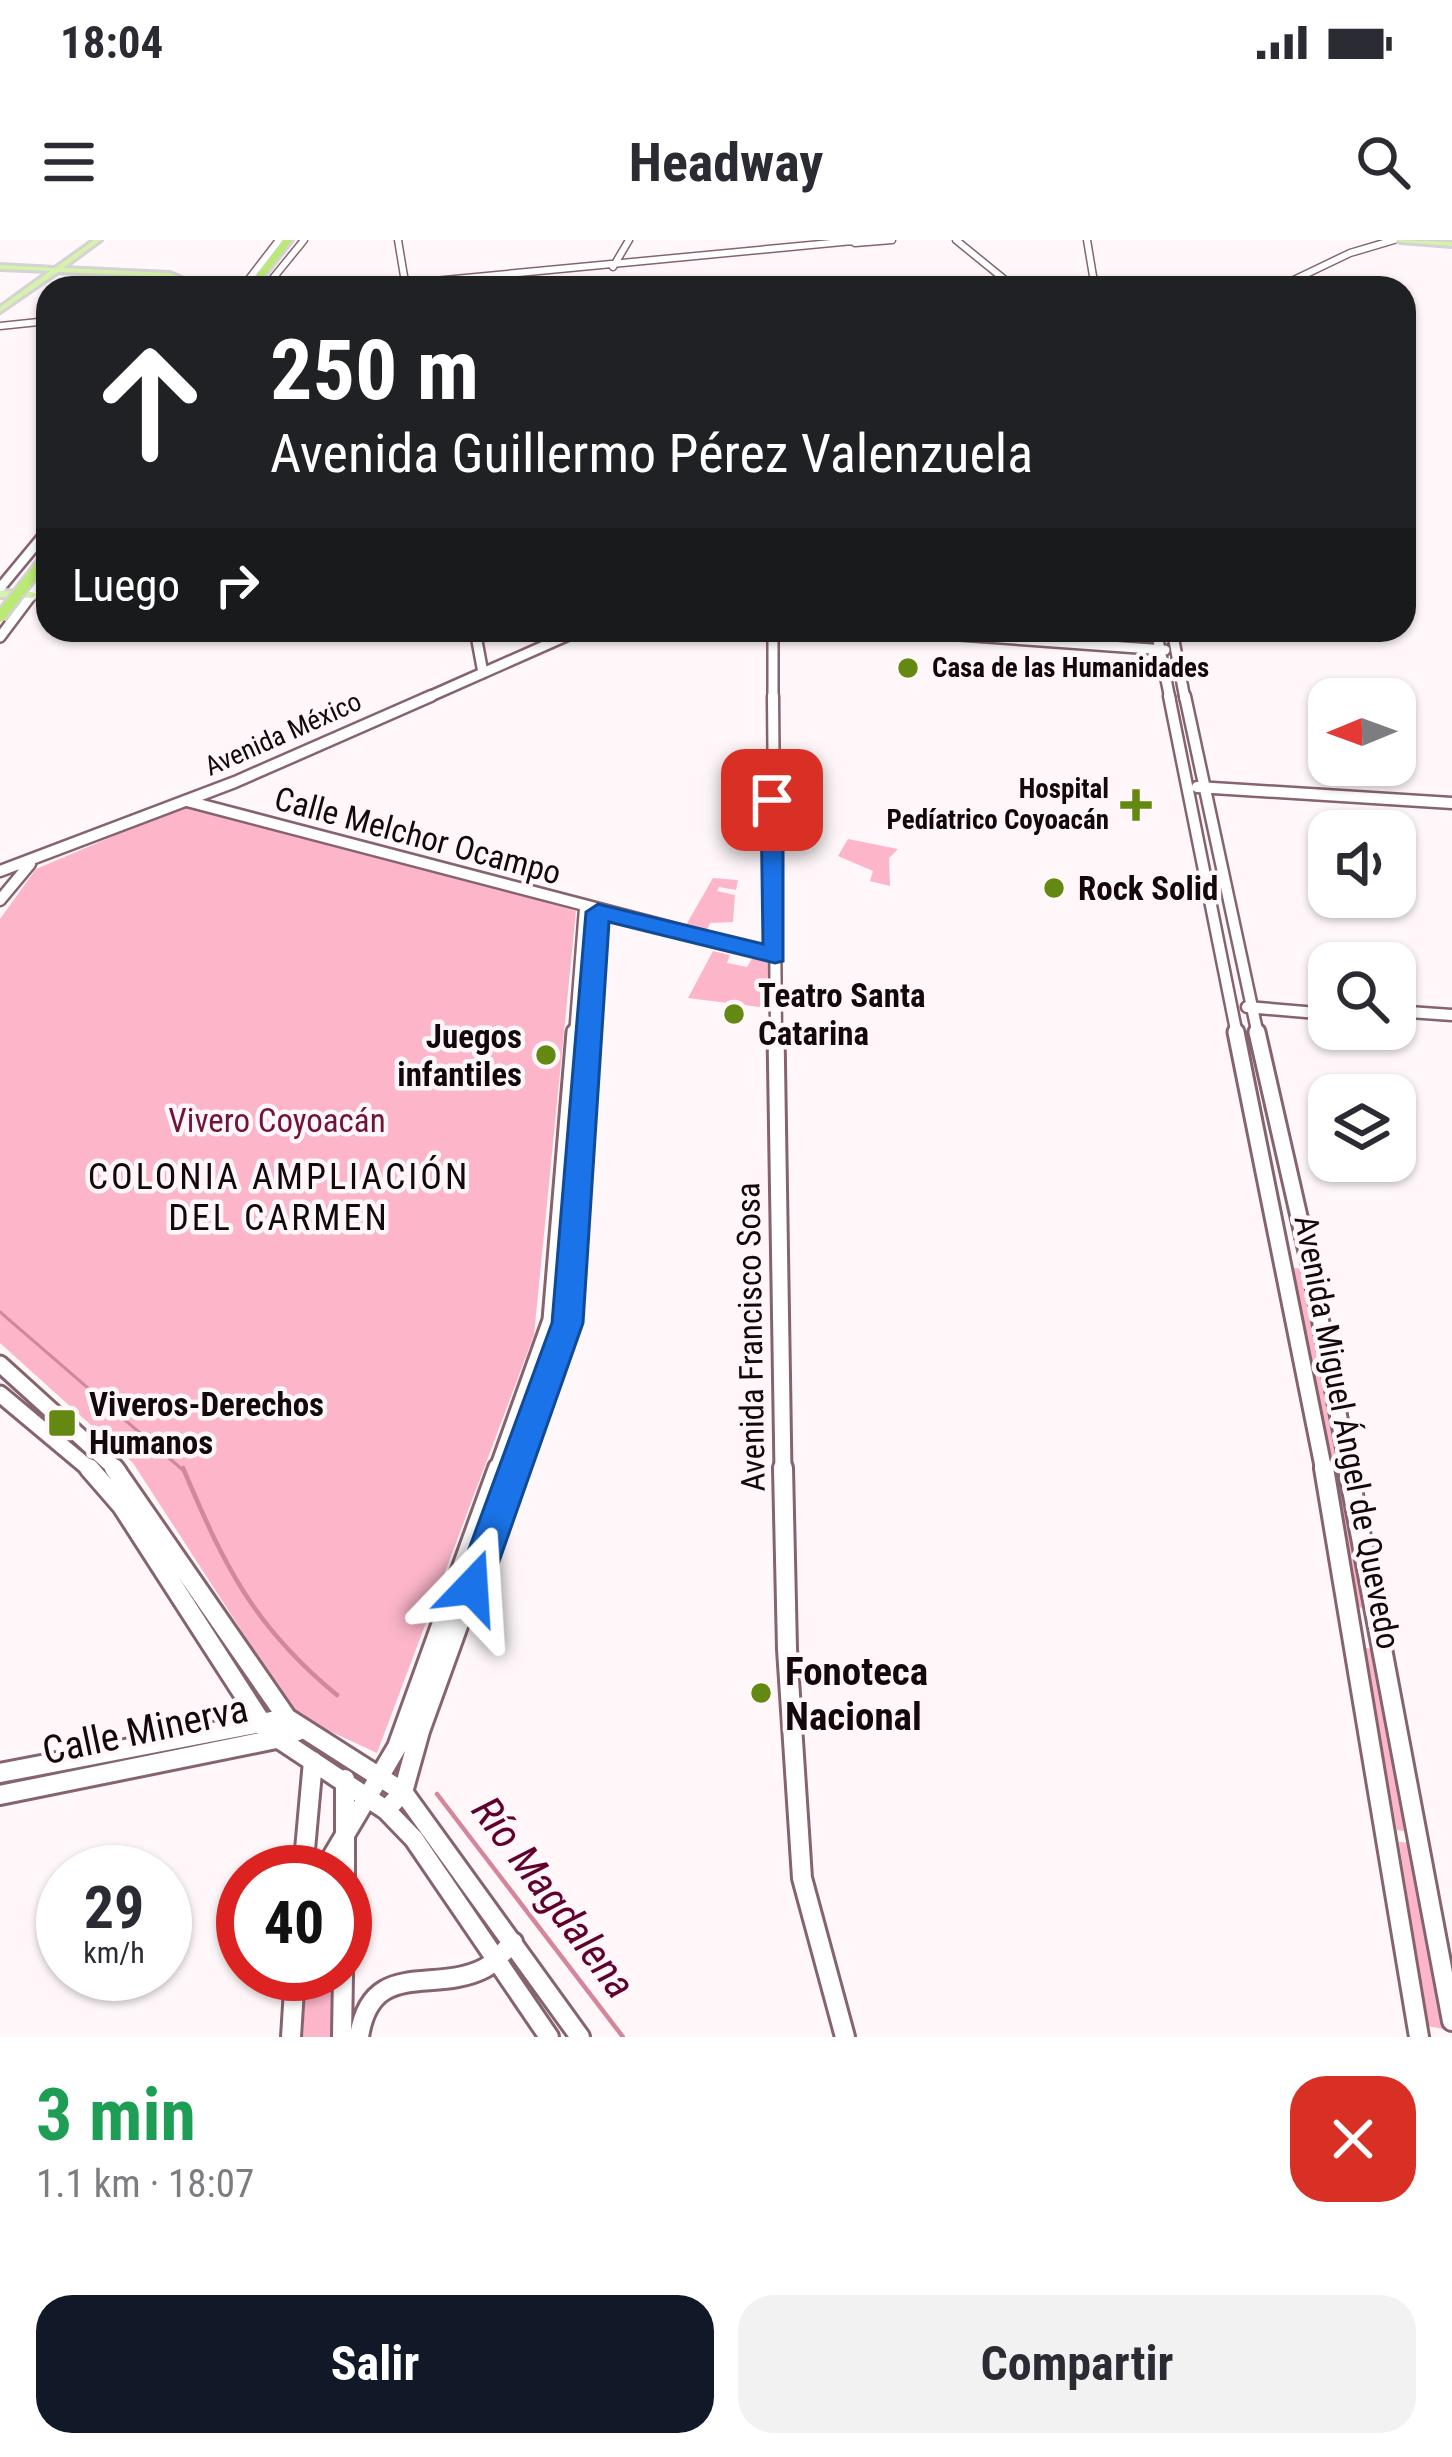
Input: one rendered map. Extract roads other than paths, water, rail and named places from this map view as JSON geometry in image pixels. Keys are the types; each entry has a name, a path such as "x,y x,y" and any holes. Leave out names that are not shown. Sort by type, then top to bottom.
{"highway":[{"path":"282,267 287,241"},
{"path":"254,272 287,241"},
{"path":"264,276 287,241"},
{"path":"0,610 36,562"}],"main road":[{"path":"48,276 98,240"},
{"path":"271,276 304,240"},
{"path":"398,240 404,276"},
{"path":"612,265 628,240"},
{"path":"504,276 862,240"},
{"path":"612,265 892,240"},
{"path":"956,240 1001,276"},
{"path":"1094,240 1095,276"},
{"path":"1094,240 1102,276"},
{"path":"1298,276 1384,240"},
{"path":"1337,257 1397,240 1452,244"},
{"path":"0,267 175,276"},
{"path":"251,276 254,272"},
{"path":"0,310 36,284"},
{"path":"0,324 36,321"},
{"path":"0,324 36,321"},
{"path":"0,591 36,545"},
{"path":"0,637 36,590"},
{"path":"0,591 36,595"},
{"path":"0,610 10,610 16,617"},
{"path":"477,642 483,673"},
{"name":"Avenida México","path":"0,871 187,801 554,642"},
{"name":"Avenida Francisco Sosa","path":"773,642 776,1209 792,1743 802,1879 845,2037"},
{"path":"1050,642 1176,651"},
{"name":"Avenida Miguel Ángel de Quevedo","path":"1158,642 1250,1004 1320,1318 1452,2021"},
{"name":"Avenida Miguel Ángel de Quevedo","path":"1174,642 1231,1002 1364,1684 1419,2037"},
{"path":"1197,784 1452,801"},
{"name":"Calle Melchor Ocampo","path":"187,801 775,955"},
{"path":"0,900 34,861"},
{"path":"403,1792 561,1288 588,908"},
{"path":"1231,1002 1308,1008"},
{"path":"1416,1016 1452,1019"},
{"path":"0,1364 124,1478 295,1723 403,1792 580,2037"},
{"path":"0,1394 91,1471 122,1506 261,1722 276,1738 378,1804 415,1839 549,2037"},
{"path":"378,1804 383,1777 492,1514"},
{"name":"Calle Minerva","path":"0,1773 261,1722 295,1723"},
{"name":"Calle Minerva","path":"0,1795 276,1738 295,1723"},
{"path":"182,1759 190,1746 183,1736"},
{"path":"305,1845 313,1761"},
{"path":"345,1780 346,1845"},
{"path":"341,1845 378,1804 403,1792"},
{"path":"359,2037 364,2007 392,1987 480,1970 513,1942"},
{"path":"291,2037 293,2001"},
{"path":"342,2037 343,2001"}],"waterway":[{"name":"Río Magdalena","path":"0,1312 184,1471"},
{"name":"Río Magdalena","path":"183,1468 244,1592 283,1644 337,1695"},
{"name":"Río Magdalena","path":"437,1794 623,2037"}],"place":[{"name":"Casa de las Humanidades","path":"908,668"},
{"name":"Hospital Pedíatrico Coyoacán","path":"1136,805"},
{"name":"Rock Solid","path":"1054,888"},
{"name":"Teatro Santa Catarina","path":"734,1014"},
{"name":"Juegos infantiles","path":"546,1055"},
{"name":"Viveros-Derechos Humanos","path":"62,1423"},
{"name":"Fonoteca Nacional","path":"761,1693"}],"district":[{"name":"COLONIA AMPLIACIÓN DEL CARMEN","path":"279,1196"}],"park label":[{"name":"Vivero Coyoacán","path":"277,1120"}]}
